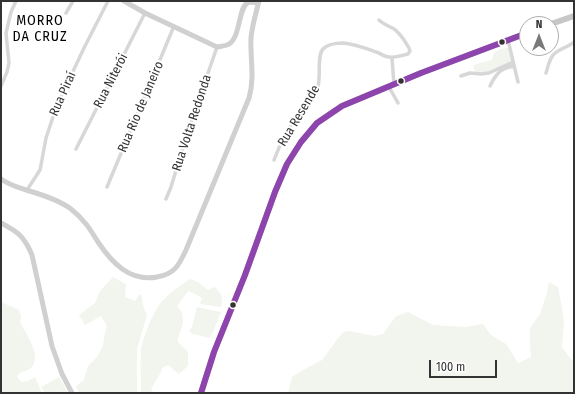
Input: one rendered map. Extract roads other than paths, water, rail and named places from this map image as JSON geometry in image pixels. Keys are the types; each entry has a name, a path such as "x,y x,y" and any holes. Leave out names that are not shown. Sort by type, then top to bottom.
{"highway":[{"path":"559,21 574,16"},
{"path":"201,393 214,352 287,164 301,142 317,123 342,106 421,73 519,36"}],"main road":[{"path":"1,179 6,183 58,202 70,209 86,224 106,254 117,266 134,276 143,278 160,276 171,272 180,264 249,98 252,80 251,38 259,2 250,2 246,4 242,11 233,40 230,44 217,46 145,13 132,3 124,1"},
{"path":"1,223 22,236 32,255 52,346 62,374 72,393"}],"street":[{"path":"1,86 9,68 6,33 11,12 16,1"},
{"path":"66,13 73,1"},
{"name":"Rua Piraí","path":"27,190 40,170 46,138 61,97 108,1"},
{"name":"Rua Niterói","path":"76,149 145,13"},
{"path":"379,20 396,30 410,51 408,54 392,58 391,86 398,103"},
{"name":"Rua Rio de Janeiro","path":"107,187 174,26"},
{"path":"508,40 518,82"},
{"path":"546,73 553,55 574,42"},
{"name":"Rua Resende","path":"274,160 285,135 318,90 320,80 320,60 324,48 337,43 344,43 356,45 392,58"},
{"name":"Rua Volta Redonda","path":"166,199 217,46"},
{"path":"461,76 470,73 481,74 514,64"},
{"path":"490,86 498,73 514,64"}],"district":[{"name":"MORRO DA CRUZ","path":"40,30"}]}
